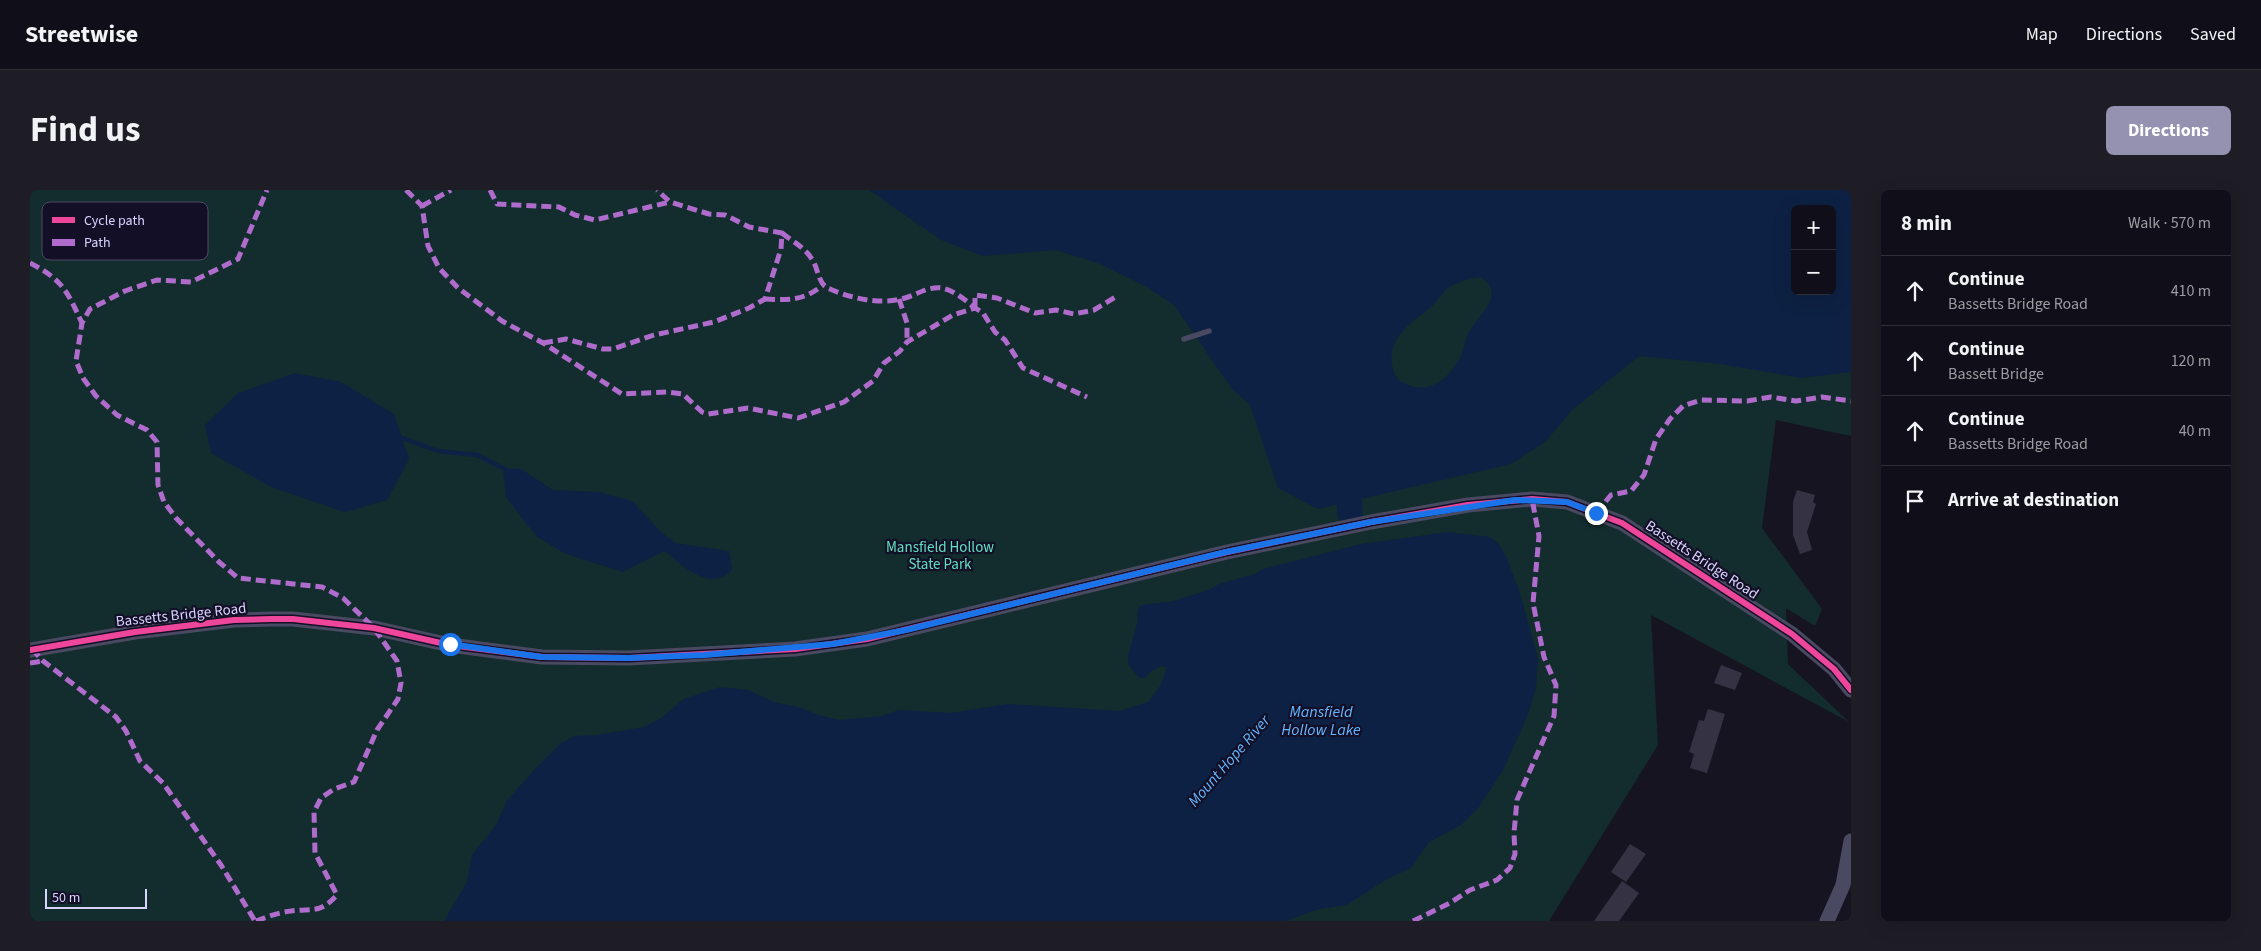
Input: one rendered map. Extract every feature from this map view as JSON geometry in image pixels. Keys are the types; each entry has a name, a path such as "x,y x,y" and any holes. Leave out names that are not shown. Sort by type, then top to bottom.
{"street":[{"name":"Bassetts Bridge Road","path":"30,650 135,632 234,620 271,619 302,620 374,628 450,644 542,657 629,658 795,649 877,637 1280,540 1371,522 1515,500 1567,502 1622,523 1792,634 1834,669 1851,690"},
{"path":"1827,921 1843,885 1851,841"}],"lane":[{"path":"1184,339 1209,331"}],"green space":[{"name":"Mansfield Hollow State Park","path":"30,190 1851,190 1851,436 1776,420 1762,528 1822,609 1815,626 1786,608 1788,664 1849,722 1651,615 1658,745 1549,921 30,921"}],"water":[{"path":"869,190 1851,190 1851,372 1802,378 1720,364 1639,356 1572,410 1545,442 1511,464 1318,509 1278,488 1250,405 1232,389 1175,306 1147,287 1098,263 1055,250 983,256 941,240","holes":["1480,277 1488,284 1491,291 1488,306 1468,334 1461,356 1451,372 1437,383 1422,388 1413,387 1399,380 1393,371 1392,355 1394,346 1403,331 1454,284"]},
{"path":"295,373 341,382 394,414 409,459 387,500 345,512 271,487 211,453 205,425 238,393"},
{"path":"503,468 521,469 553,490 599,492 632,501 661,532 675,543 729,551 732,570 724,576 715,579 706,578 688,570 665,551 623,572 566,554 537,537 506,497"},
{"name":"Mansfield Hollow Lake","path":"1448,532 1490,537 1499,544 1520,593 1538,659 1536,688 1527,717 1503,770 1479,807 1461,825 1429,842 1411,868 1385,880 1347,905 1319,909 1285,921 444,921 467,882 472,855 496,825 507,801 561,743 574,736 597,735 644,727 661,718 684,699 720,687 748,690 774,702 802,708 818,715 840,720 882,716 899,710 951,713 1008,704 1120,711 1148,702 1161,685 1167,667 1158,667 1145,678 1139,678 1128,664 1130,648 1138,621 1138,610 1141,605 1174,601 1208,590 1219,584 1255,574 1263,569 1361,544"}],"building":[{"path":"1797,490 1815,495 1813,502 1816,504 1807,532 1812,550 1800,554 1793,535 1793,502"},
{"path":"1721,665 1742,673 1735,690 1714,683"},
{"path":"1708,709 1725,714 1707,773 1690,768 1694,754 1689,752 1699,720 1704,721"},
{"path":"1630,844 1646,854 1626,882 1611,872"},
{"path":"1622,881 1639,893 1619,921 1594,921"}],"waterway":[{"path":"402,438 438,451 477,455 503,468"},
{"name":"Mount Hope River","path":"1348,468 1350,514"}],"marked path":[{"path":"256,921 282,912 321,908 337,895 315,853 314,812 321,798 334,789 354,782 377,730 398,699 401,683 397,661 374,628 343,598 322,587 238,578 219,562 176,518 164,502 158,485 157,442 147,430 117,415 96,396 83,378 76,361 82,323 90,309 125,291 157,280 191,282 238,259 267,190"},
{"path":"406,190 422,206 428,246 439,268 458,288 502,321 543,343 622,394 667,392 683,394 702,412 708,414 748,408 798,418 844,402 873,381 884,363 900,351 907,342 953,315 975,308 983,313 995,332 1005,340 1023,368 1087,397"},
{"path":"422,206 451,190"},
{"path":"490,190 497,204 559,207 575,215 595,220 670,202"},
{"path":"543,343 566,339 603,349 613,349 654,335 714,322 749,308 765,299 781,249 782,233 749,227 725,215 709,214 670,202 657,190"},
{"path":"782,233 810,256 823,284 839,293 867,300 886,301 905,298 933,288 942,288 956,294 975,308"},
{"path":"30,263 50,275 63,287 82,323"},
{"path":"765,299 802,297 823,285"},
{"path":"975,308 975,295 997,298 1035,313 1056,310 1074,314 1094,310 1117,296"},
{"path":"899,299 907,323 907,342"},
{"path":"1596,513 1611,495 1631,491 1644,475 1656,439 1670,419 1683,406 1701,400 1747,401 1771,397 1796,401 1822,397 1851,401"},
{"path":"1413,921 1450,903 1470,890 1497,880 1510,868 1515,854 1514,833 1517,800 1554,716 1556,685 1544,657 1533,603 1539,536 1532,499"},
{"path":"32,649 43,661 116,717 126,731 140,761 163,783 221,865 255,921"},
{"path":"30,663 43,661"}],"cycle path":[{"path":"30,650 135,632 234,620 271,619 293,619 374,628 450,645 542,657 629,658 795,649 867,639 1227,552 1371,522 1468,505 1532,499 1567,502 1622,523 1792,634 1834,669 1851,690"}],"route":[{"path":"450,644 542,657 629,658 795,649 867,639 1226,552 1371,522 1468,505 1515,500 1567,502 1596,513"}]}
